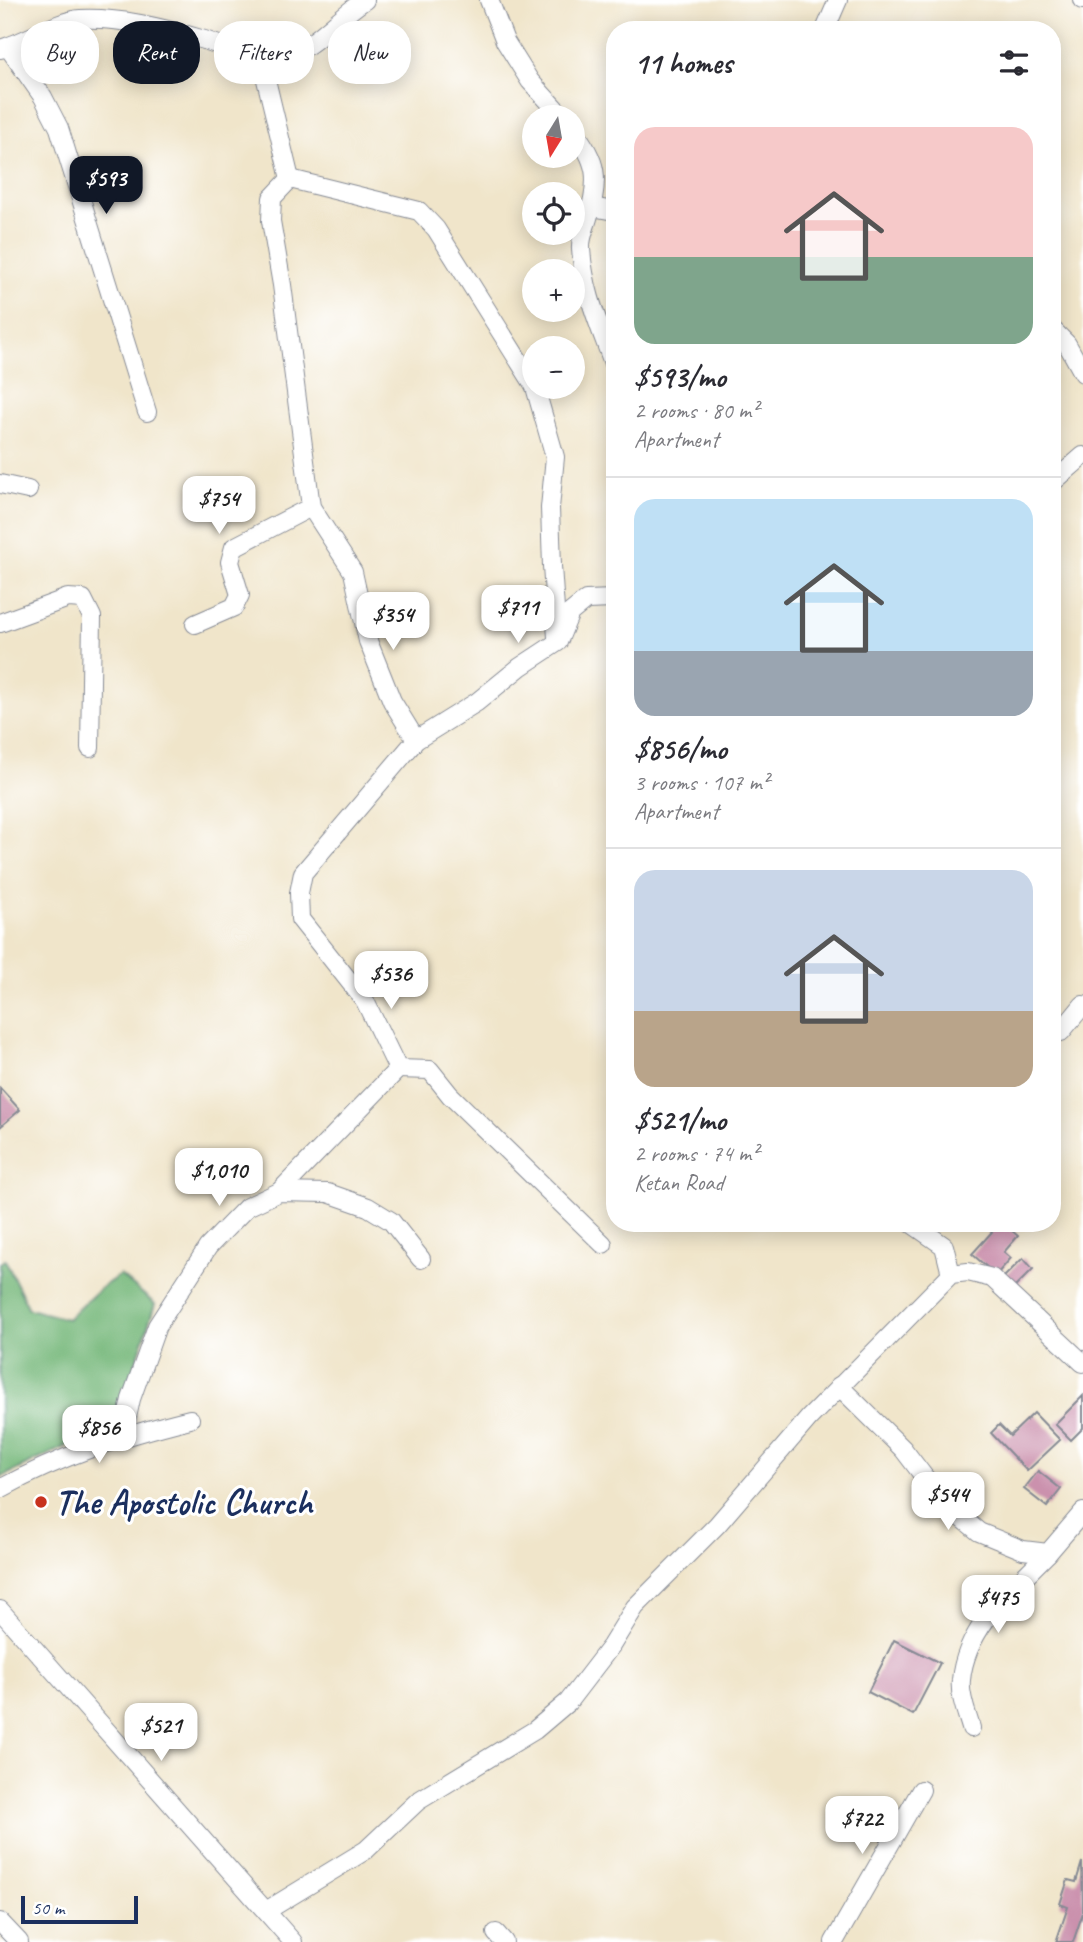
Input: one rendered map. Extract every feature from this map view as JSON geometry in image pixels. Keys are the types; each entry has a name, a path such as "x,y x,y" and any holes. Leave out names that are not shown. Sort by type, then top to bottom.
{"street":[{"path":"314,39 347,11 365,0"},
{"path":"489,0 505,41 530,81 552,105"},
{"path":"829,21 838,0"},
{"path":"147,412 60,128 43,97 4,48 76,19 105,20 159,29 214,43"},
{"path":"267,84 290,179"},
{"path":"585,148 593,160 596,183 592,207 580,245 585,288 606,344"},
{"path":"290,179 419,211 436,229 522,367"},
{"path":"290,179 272,198 271,221 311,507 353,572 368,641 392,701 416,740"},
{"path":"592,207 606,210"},
{"path":"1061,338 1083,373"},
{"path":"538,399 555,457 550,508 551,566 558,642"},
{"path":"1061,475 1083,456"},
{"path":"0,484 28,490"},
{"path":"195,624 234,607 240,595 230,562 234,547 311,507"},
{"path":"0,622 68,598 83,599 92,617 90,748"},
{"path":"398,1069 365,1001 300,919 299,893 303,873 416,740 477,702 520,667 558,642 570,613 586,600 606,599"},
{"path":"1061,1032 1083,1005"},
{"path":"123,1436 131,1399 157,1326 208,1247 247,1207 279,1192 398,1069 430,1070 450,1095 603,1244"},
{"path":"279,1192 328,1193 368,1207 391,1221 421,1259"},
{"path":"924,1232 944,1246 951,1273"},
{"path":"266,1911 366,1850 418,1801 535,1730 568,1702 611,1646 635,1607 717,1525 808,1418 951,1273 968,1272 992,1278 1083,1363"},
{"path":"839,1386 903,1449 945,1504 979,1532 1023,1550 1048,1553"},
{"path":"0,1489 67,1456 123,1436 190,1419"},
{"path":"971,1728 960,1682 969,1649 984,1619 1048,1553 1083,1512"},
{"path":"0,1610 293,1942"},
{"path":"834,1942 921,1790"},
{"path":"0,1922 19,1942"}],"green space":[{"path":"5,1260 29,1309 67,1319 102,1287 120,1275 155,1304 112,1424 0,1478 0,1263"}],"building":[{"path":"0,1088 20,1110 0,1127"},
{"path":"992,1232 1013,1232 1018,1236 1004,1252 1011,1258 996,1275 972,1254"},
{"path":"1023,1258 1033,1269 1014,1288 1003,1278"},
{"path":"1083,1396 1083,1428 1071,1440 1055,1424"},
{"path":"1034,1413 1060,1440 1027,1471 991,1433 999,1425 1010,1436"},
{"path":"1038,1471 1061,1489 1047,1507 1024,1489"},
{"path":"894,1640 940,1663 913,1715 868,1692"},
{"path":"1082,1862 1083,1912 1073,1942 1056,1942 1068,1907 1060,1904 1068,1880 1076,1882"}],"place":[{"name":"The Apostolic Church","path":"41,1502"}]}
